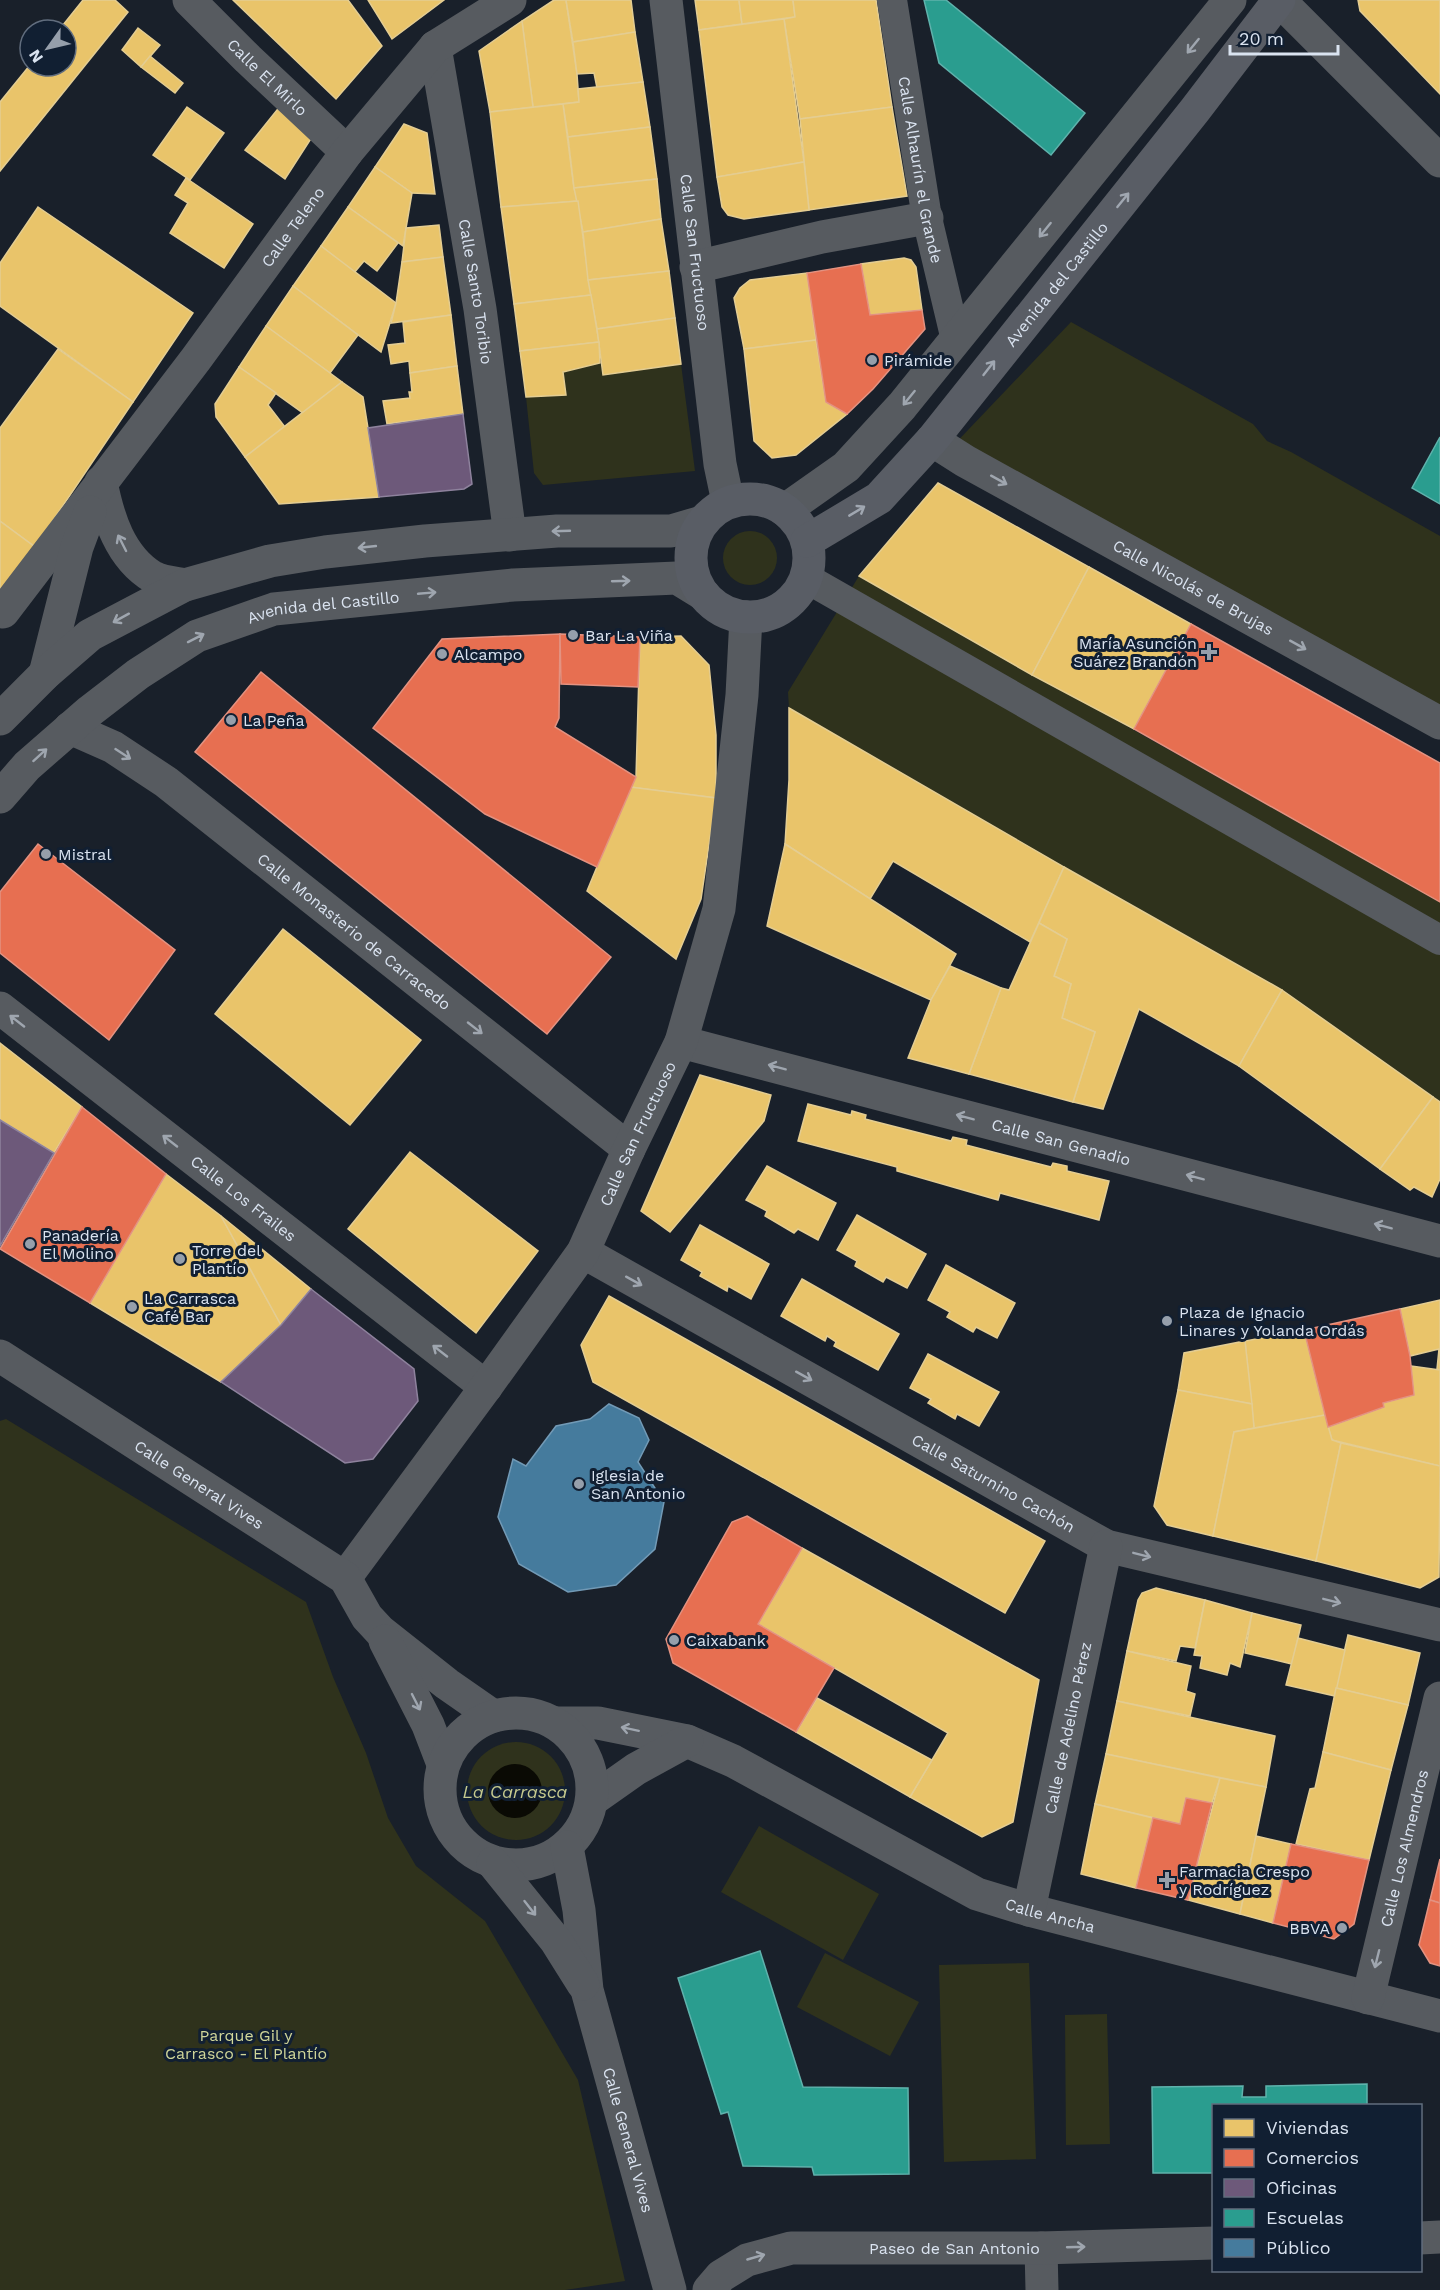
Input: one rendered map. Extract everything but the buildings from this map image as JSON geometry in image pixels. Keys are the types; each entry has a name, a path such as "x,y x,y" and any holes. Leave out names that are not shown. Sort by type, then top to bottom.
{"main road":[{"name":"Avenida del Castillo","path":"807,541 879,498 940,446 1279,0"},
{"path":"747,498 767,501 785,510 798,524 807,541 810,559 806,578 797,595 782,607 765,615 746,617 729,613 715,606 703,594 694,577 691,558 694,539 702,522 714,510 728,502 747,498"}],"street":[{"name":"Calle El Mirlo","path":"189,0 347,152"},
{"name":"Calle Teleno","path":"3,612 196,359 347,152 435,47 510,0"},
{"name":"Calle San Fructuoso","path":"666,0 720,464 728,502"},
{"name":"Calle Alhaurín el Grande","path":"892,0 927,218 956,340"},
{"path":"785,510 846,467 902,406 1230,0"},
{"path":"1279,0 1440,161"},
{"name":"Calle Santo Toribio","path":"435,47 480,309 510,535"},
{"path":"696,267 822,237 927,218"},
{"name":"Calle Nicolás de Brujas","path":"940,446 1440,723"},
{"name":"Calle Teleno","path":"45,674 77,548 101,482"},
{"path":"101,482 107,510 124,549 154,578 185,585"},
{"path":"0,719 45,674 90,635 185,585 270,561 325,552 425,541 557,531 671,531 702,522"},
{"name":"Avenida del Castillo","path":"0,797 27,766 70,728 138,674 197,636 274,609 513,585 677,578 703,594"},
{"path":"806,578 1440,940"},
{"name":"Calle San Fructuoso","path":"345,1578 583,1252 629,1149 681,1042 718,909 742,695 746,617"},
{"name":"Calle Monasterio de Carracedo","path":"70,728 113,747 166,782 629,1149"},
{"name":"Calle Los Frailes","path":"0,1008 486,1387"},
{"name":"Calle San Genadio","path":"681,1042 1440,1241"},
{"name":"Calle Saturnino Cachón","path":"583,1252 1106,1546 1440,1625"},
{"name":"Calle General Vives","path":"0,1356 345,1578 367,1617 380,1631 447,1684 493,1716"},
{"name":"Calle de Adelino Pérez","path":"1029,1910 1106,1546"},
{"name":"Calle General Vives","path":"380,1631 428,1725 443,1764"},
{"name":"Calle Los Almendros","path":"1368,1998 1440,1698"},
{"path":"514,1712 536,1715 556,1724 573,1738 585,1757 592,1778 592,1800 588,1818 579,1834 567,1847 550,1858 532,1864 512,1866 493,1863 471,1851 453,1834 443,1812 440,1788 443,1764 451,1748 477,1723 493,1716 514,1712"},
{"name":"Calle Ancha","path":"556,1724 598,1723 687,1741 733,1761 977,1894 1029,1910 1440,2016"},
{"path":"592,1800 636,1770 687,1741"},
{"name":"Calle General Vives","path":"567,1847 579,1910 587,1990 670,2290"},
{"name":"Calle General Vives","path":"493,1863 556,1941 587,1990"},
{"path":"1422,2238 1440,2237"},
{"name":"Paseo de San Antonio","path":"709,2290 721,2276 747,2260 791,2248 1041,2248 1212,2243"},
{"path":"1041,2248 1042,2290"}],"green space":[{"path":"1071,322 1253,424 1267,441 1291,452 1440,536 1440,723 948,451"},
{"path":"600,363 604,375 681,364 695,471 543,485 534,473 526,397 565,395 563,372"},
{"path":"750,531 760,533 769,539 775,548 777,558 775,568 769,577 760,583 750,585 740,583 731,577 725,568 723,558 725,548 731,539 740,533"},
{"path":"859,576 1440,902 1440,1102 1282,990 789,708 788,692"},
{"name":"Parque Gil y Carrasco - El Plantío","path":"6,1419 306,1602 333,1677 366,1753 388,1818 416,1866 485,1921 578,2080 625,2281 565,2290 0,2290 0,1421"},
{"path":"516,1742 535,1746 551,1756 561,1772 565,1791 561,1810 551,1826 535,1836 516,1840 497,1836 481,1826 471,1810 467,1791 471,1772 481,1756 497,1746"},
{"path":"759,1826 879,1894 843,1960 721,1892"},
{"path":"825,1953 919,2002 890,2056 797,2007"},
{"path":"1029,1963 1036,2159 944,2162 939,1965"},
{"path":"1107,2014 1110,2144 1066,2145 1065,2015"}],"water":[{"name":"La Carrasca","path":"510,1764 520,1764 534,1772 540,1781 542,1791 540,1801 534,1810 520,1818 510,1818 493,1806 488,1796 488,1786 500,1769"}],"place":[{"name":"Pirámide","path":"872,360"},
{"name":"Bar La Viña","path":"573,635"},
{"name":"María Asunción Suárez Brandón","path":"1209,652"},
{"name":"Alcampo","path":"442,654"},
{"name":"La Peña","path":"231,720"},
{"name":"Mistral","path":"46,854"},
{"name":"Panadería El Molino","path":"30,1244"},
{"name":"Torre del Plantío","path":"180,1259"},
{"name":"La Carrasca Café Bar","path":"132,1307"},
{"name":"Plaza de Ignacio Linares y Yolanda Ordás","path":"1167,1321"},
{"name":"Iglesia de San Antonio","path":"579,1484"},
{"name":"Caixabank","path":"674,1640"},
{"name":"Farmacia Crespo y Rodríguez","path":"1167,1880"},
{"name":"BBVA","path":"1342,1928"}]}
